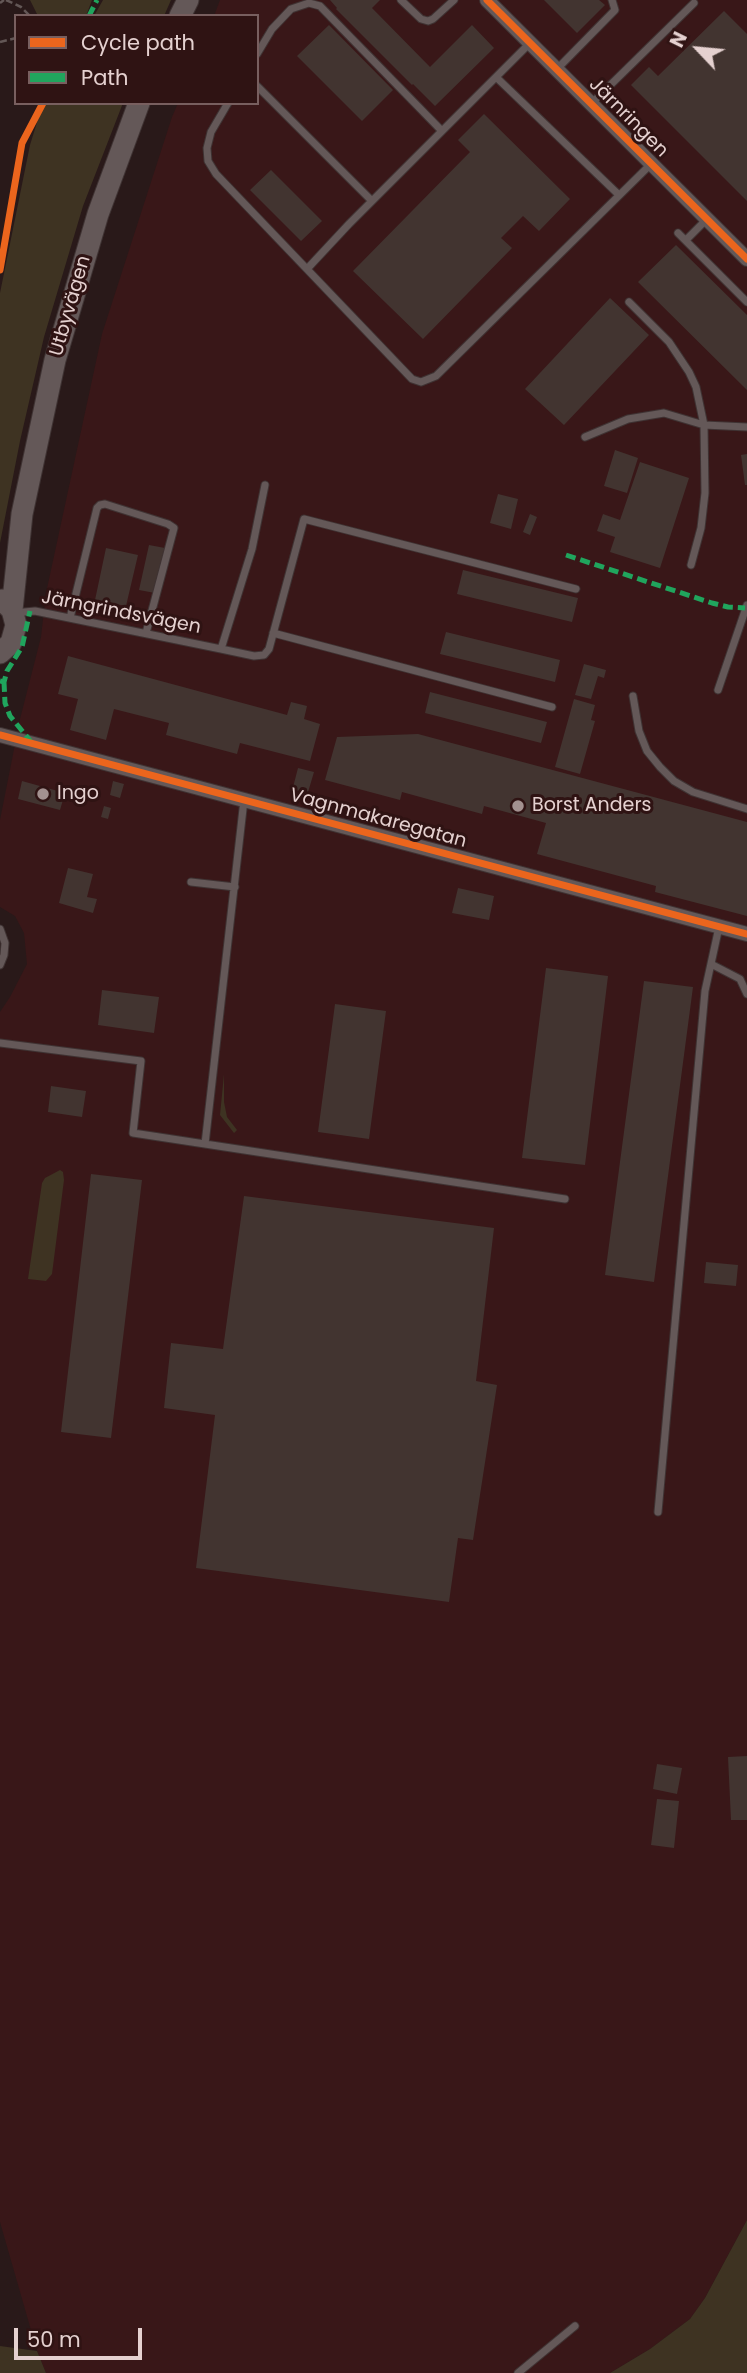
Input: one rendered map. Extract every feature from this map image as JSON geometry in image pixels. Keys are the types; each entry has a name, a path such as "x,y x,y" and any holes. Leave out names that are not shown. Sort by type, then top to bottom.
{"main road":[{"name":"Utbyvägen","path":"0,653 14,638 16,625 8,607 22,514 55,360 97,214 138,105"},
{"name":"Utbyvägen","path":"0,567 22,514"}],"street":[{"name":"Järnringen","path":"487,0 747,259"},
{"name":"Vagnmakaregatan","path":"0,735 747,934"}],"lane":[{"path":"401,0 421,19 428,21 454,0"},
{"path":"557,69 615,10 612,0"},
{"path":"259,51 272,29 291,9 309,3 320,6 442,131"},
{"path":"591,104 694,3"},
{"path":"307,269 531,43"},
{"path":"496,77 619,195"},
{"path":"259,88 372,201"},
{"path":"227,105 211,132 207,148 208,161 216,174 412,379 421,382 429,381 651,163"},
{"path":"685,240 707,219"},
{"path":"678,233 747,302"},
{"path":"629,302 669,342 690,372 705,425 705,493 701,528 691,565"},
{"path":"585,437 645,414 664,413 705,425 747,427"},
{"name":"Järngrindsvägen","path":"8,607 221,649 252,549 265,485"},
{"path":"70,618 97,508 105,504 174,528 146,634"},
{"path":"221,649 254,656 264,655 269,649 304,519 576,589"},
{"path":"718,690 747,605"},
{"path":"273,633 552,706"},
{"path":"633,695 639,731 647,751 660,767 674,781 693,792 747,809"},
{"path":"205,1144 244,800"},
{"path":"191,882 235,887"},
{"path":"658,1512 705,991 719,927"},
{"path":"0,929 5,943 0,965"},
{"path":"711,964 740,979 747,994"},
{"path":"0,1043 141,1061 133,1133 565,1199"},
{"path":"518,2373 575,2326"}],"path":[{"path":"3,1 21,7 28,14"}],"shaded area":[{"path":"30,0 92,0 87,14 37,14"},
{"path":"103,0 171,0 165,14 95,14"},
{"path":"220,0 747,0 747,2220 705,2298 690,2319 650,2349 610,2373 46,2373 37,2351 0,2222 0,1012 27,964 24,933 15,916 0,907 0,820 20,719 41,637 46,593 102,334 172,117 177,105 259,105 259,14 215,14"},
{"path":"45,105 122,105 83,206 44,337 0,543 0,293 30,145"},
{"path":"224,1074 224,1102 227,1117 237,1130 234,1133 220,1115"},
{"path":"60,1170 64,1180 52,1274 46,1281 28,1279 42,1183 45,1178"},
{"path":"747,2220 747,2373 610,2373 650,2349 690,2319 705,2298"},
{"path":"0,2346 37,2351 46,2373 0,2373"}],"building":[{"path":"330,0 380,0 372,8 430,67 472,25 494,48 435,106"},
{"path":"544,0 599,0 605,5 577,33"},
{"path":"724,11 747,34 747,201 631,85 649,67 658,76"},
{"path":"329,25 393,90 362,121 297,56"},
{"path":"484,114 570,199 539,231 523,216 501,238 512,248 423,339 353,271 470,152 458,140"},
{"path":"271,170 322,221 301,241 250,190"},
{"path":"676,245 747,315 747,390 638,282"},
{"path":"610,298 649,335 564,425 525,389"},
{"path":"615,450 638,458 627,493 604,486"},
{"path":"747,454 747,485 745,485 741,455"},
{"path":"640,462 689,478 660,568 610,552 615,537 597,531 603,514 620,520"},
{"path":"498,494 518,499 511,529 490,523"},
{"path":"530,514 537,517 530,535 523,532"},
{"path":"149,545 165,548 155,593 139,590"},
{"path":"106,548 138,555 126,606 95,600"},
{"path":"463,570 578,598 572,622 457,594"},
{"path":"446,632 560,660 555,682 440,654"},
{"path":"68,656 287,715 291,702 307,706 304,719 320,724 310,761 240,743 237,754 166,735 169,723 114,709 106,740 70,730 78,699 58,694"},
{"path":"584,664 606,670 604,678 598,676 591,699 575,695"},
{"path":"430,692 547,722 541,743 425,713"},
{"path":"574,699 595,705 591,720 595,721 580,774 555,767"},
{"path":"418,734 747,822 747,916 655,892 656,886 537,854 546,823 484,806 482,814 402,792 400,800 325,780 337,737"},
{"path":"298,768 314,772 306,799 291,795"},
{"path":"22,781 65,793 60,810 18,799"},
{"path":"113,781 124,784 120,798 110,795"},
{"path":"104,806 111,808 108,819 101,817"},
{"path":"68,868 93,874 87,897 97,899 93,913 59,903"},
{"path":"458,888 494,896 489,920 452,913"},
{"path":"546,968 608,976 585,1165 522,1158"},
{"path":"644,981 693,987 654,1282 605,1275"},
{"path":"102,990 159,997 154,1033 98,1025"},
{"path":"335,1004 386,1011 369,1139 318,1132"},
{"path":"51,1086 86,1091 82,1117 48,1112"},
{"path":"91,1174 142,1180 111,1438 61,1432"},
{"path":"244,1196 494,1228 476,1381 497,1385 473,1540 458,1538 449,1602 196,1568 215,1415 164,1408 171,1343 223,1349"},
{"path":"706,1262 738,1265 736,1286 704,1283"},
{"path":"747,1756 747,1820 731,1820 728,1757"},
{"path":"657,1764 682,1768 677,1794 653,1789"},
{"path":"657,1799 679,1801 674,1848 651,1845"}],"marked path":[{"path":"90,14 97,0"},
{"path":"566,555 712,603 745,608"},
{"path":"0,681 4,682 7,671 22,647 30,611"},
{"path":"4,682 5,703 10,716 32,743"}],"cycle path":[{"path":"487,0 747,259"},
{"path":"0,270 22,143 42,105"},
{"path":"0,735 747,934"}],"place":[{"name":"Ingo","path":"43,794"},
{"name":"Borst Anders","path":"518,806"}]}
